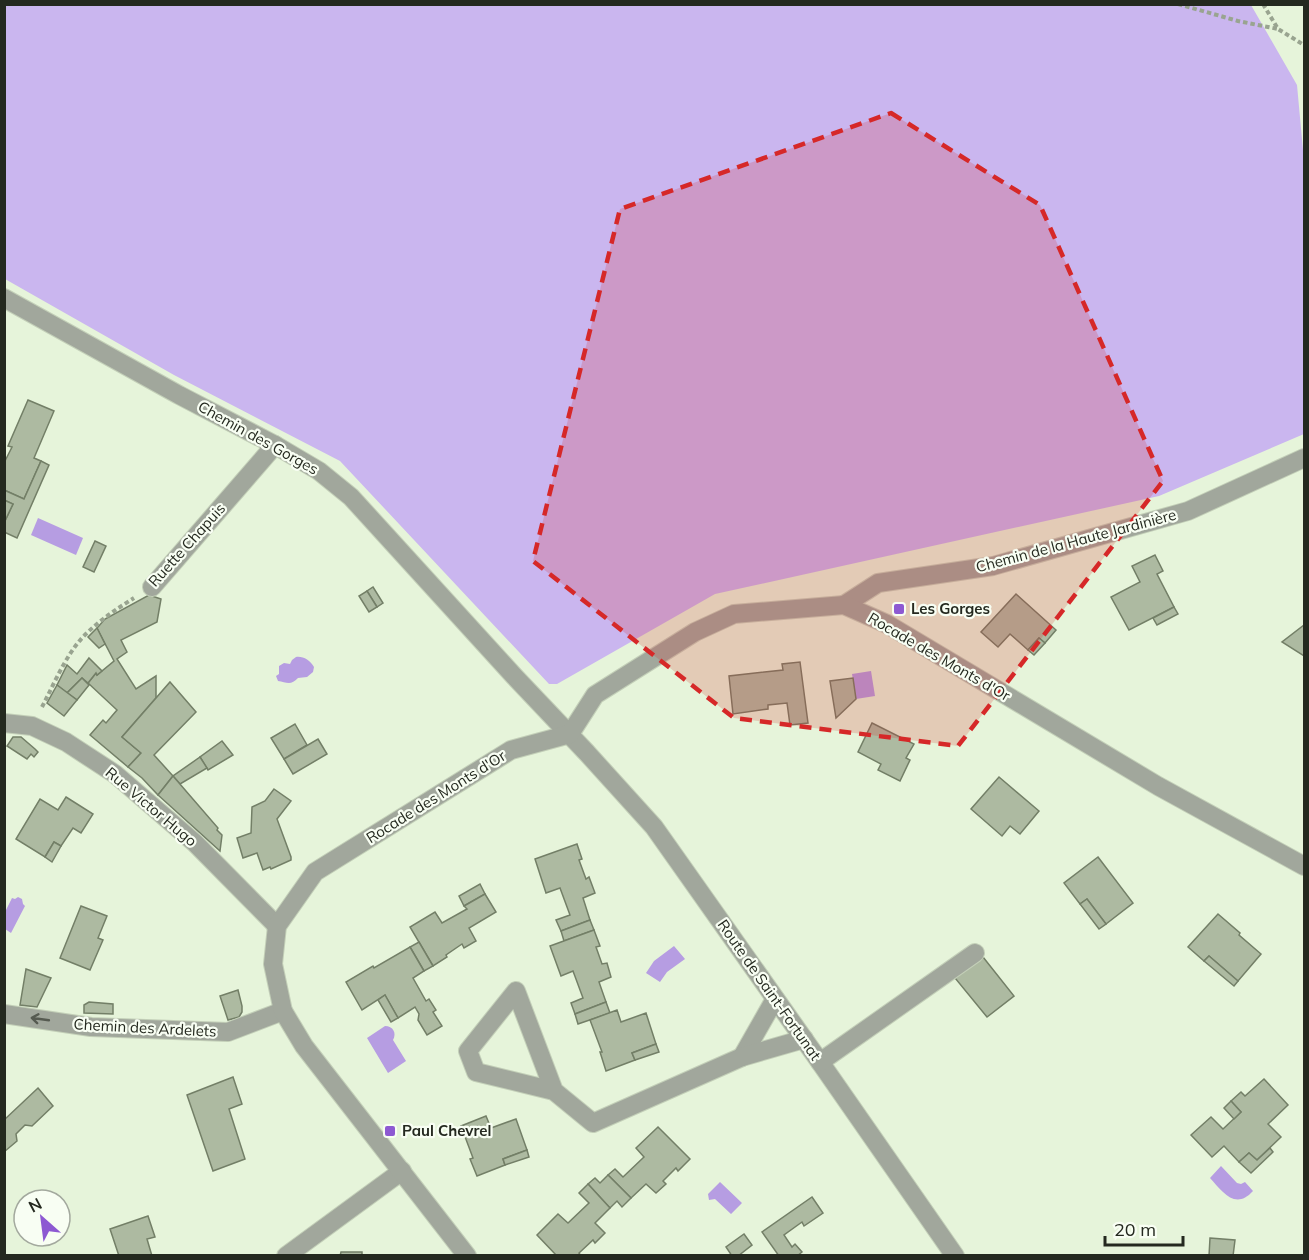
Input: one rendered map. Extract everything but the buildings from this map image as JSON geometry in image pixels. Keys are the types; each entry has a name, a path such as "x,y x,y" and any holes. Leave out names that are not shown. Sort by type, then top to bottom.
{"street":[{"name":"Chemin des Gorges","path":"4,298 319,471 351,497 570,734"},
{"name":"Ruette Chapuis","path":"152,587 275,445"},
{"name":"Chemin de la Haute Jardinière","path":"844,605 878,583 993,566 1188,512 1305,458"},
{"name":"Rocade des Monts d'Or","path":"467,1256 304,1046 283,1011 273,964 277,926 315,872 512,750 570,734 595,695 695,632 734,614 844,605 887,624 1158,786 1305,866"},
{"name":"Rue Victor Hugo","path":"4,723 32,726 66,742 115,774 195,843 277,926"},
{"name":"Route de Saint-Fortunat","path":"570,734 654,827 955,1256"},
{"path":"820,1062 975,953"},
{"path":"554,1091 516,991 468,1051 476,1072 554,1091 593,1123 742,1057 804,1039"},
{"path":"742,1057 775,999"},
{"name":"Chemin des Ardelets","path":"4,1014 91,1027 228,1032 283,1011"},
{"path":"286,1256 402,1171"}],"path":[{"path":"1178,4 1238,21 1278,29 1305,45"},
{"path":"1263,4 1278,29"},
{"name":"Ruette Chapuis","path":"32,726 81,639 104,618 152,587"}],"highlighted area":[{"path":"891,113 1040,205 1163,481 958,746 734,718 533,561 620,209"}],"shaded area":[{"path":"5,4 1251,5 1297,85 1304,161 1304,434 1159,496 715,594 557,684 549,684 340,461 174,375 5,279"},
{"path":"38,518 83,538 76,555 31,535"},
{"path":"296,657 308,660 314,667 313,672 291,683 278,681 276,676 279,674 279,666 284,663 290,664"},
{"path":"871,671 875,696 856,699 852,674"},
{"path":"12,898 22,899 25,906 11,933 5,929 5,912"},
{"path":"674,946 685,959 667,972 660,982 646,973 654,961"},
{"path":"385,1026 394,1030 393,1040 406,1061 388,1073 367,1038"},
{"path":"1221,1166 1237,1183 1245,1182 1253,1191 1240,1199 1229,1197 1210,1178"},
{"path":"720,1182 742,1203 731,1214 715,1199 709,1200 708,1194"}],"place":[{"name":"Les Gorges","path":"899,609"},
{"name":"Paul Chevrel","path":"390,1131"}]}
